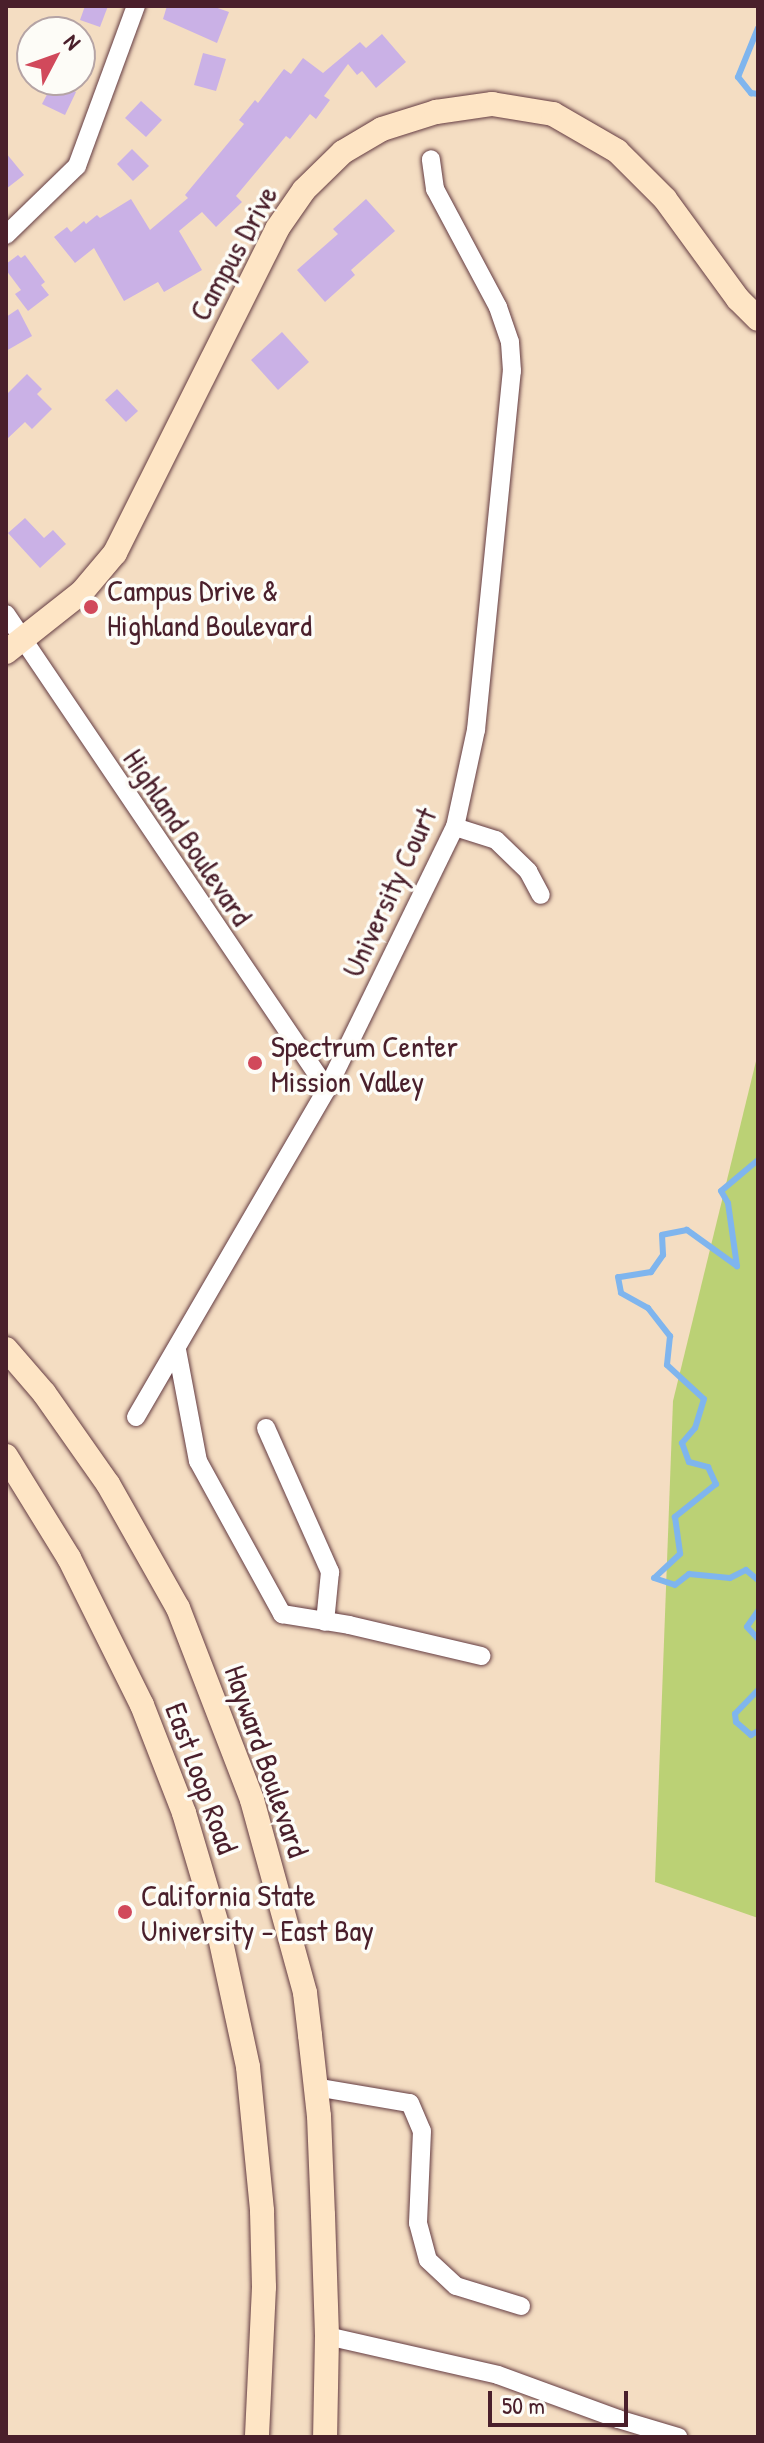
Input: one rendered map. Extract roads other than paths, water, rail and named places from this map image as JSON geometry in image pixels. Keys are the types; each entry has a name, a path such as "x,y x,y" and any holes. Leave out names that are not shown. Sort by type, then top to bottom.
{"street":[{"path":"6,235 77,166 136,6"},
{"name":"Campus Drive","path":"15,646 82,592 115,553 277,229 304,190 343,152 382,129 436,112 492,104 553,114 617,151 665,199 738,299 758,319"},
{"name":"University Court","path":"136,1417 327,1089 455,827 476,730 512,371 510,342 498,307 435,189 431,159"},
{"name":"Highland Boulevard","path":"6,614 15,646 327,1089"},
{"path":"455,827 496,840 528,871 541,895"},
{"name":"Hayward Boulevard","path":"6,1349 44,1393 108,1484 178,1608 252,1800 305,1993 315,2087 327,2336 325,2437"},
{"path":"177,1350 198,1461 282,1614 481,1656"},
{"path":"266,1428 330,1572 325,1622"},
{"name":"East Loop Road","path":"6,1456 69,1558 142,1705 184,1813 218,1928 248,2067 262,2211 264,2287 257,2437"},
{"path":"315,2087 410,2103 422,2131 418,2223 428,2260 456,2286 521,2306"},
{"path":"327,2336 498,2375 618,2419 678,2437"}],"waterway":[{"path":"758,28 738,77 751,93 758,94"},
{"path":"758,1160 721,1191 728,1203 737,1266 687,1230 662,1235 663,1255 651,1272 618,1277 621,1293 648,1308 670,1336 667,1365 704,1399 695,1428 682,1443 689,1462 708,1467 716,1484 675,1517 680,1554 654,1578 675,1585 689,1574 730,1578 746,1570 758,1580"},
{"path":"758,1611 747,1627 758,1639"},
{"path":"758,1690 735,1714 736,1722 751,1735 758,1731"}],"place":[{"name":"Campus Drive & Highland Boulevard","path":"91,607"},
{"name":"Spectrum Center Mission Valley","path":"255,1063"},
{"name":"California State University - East Bay","path":"125,1912"}]}
